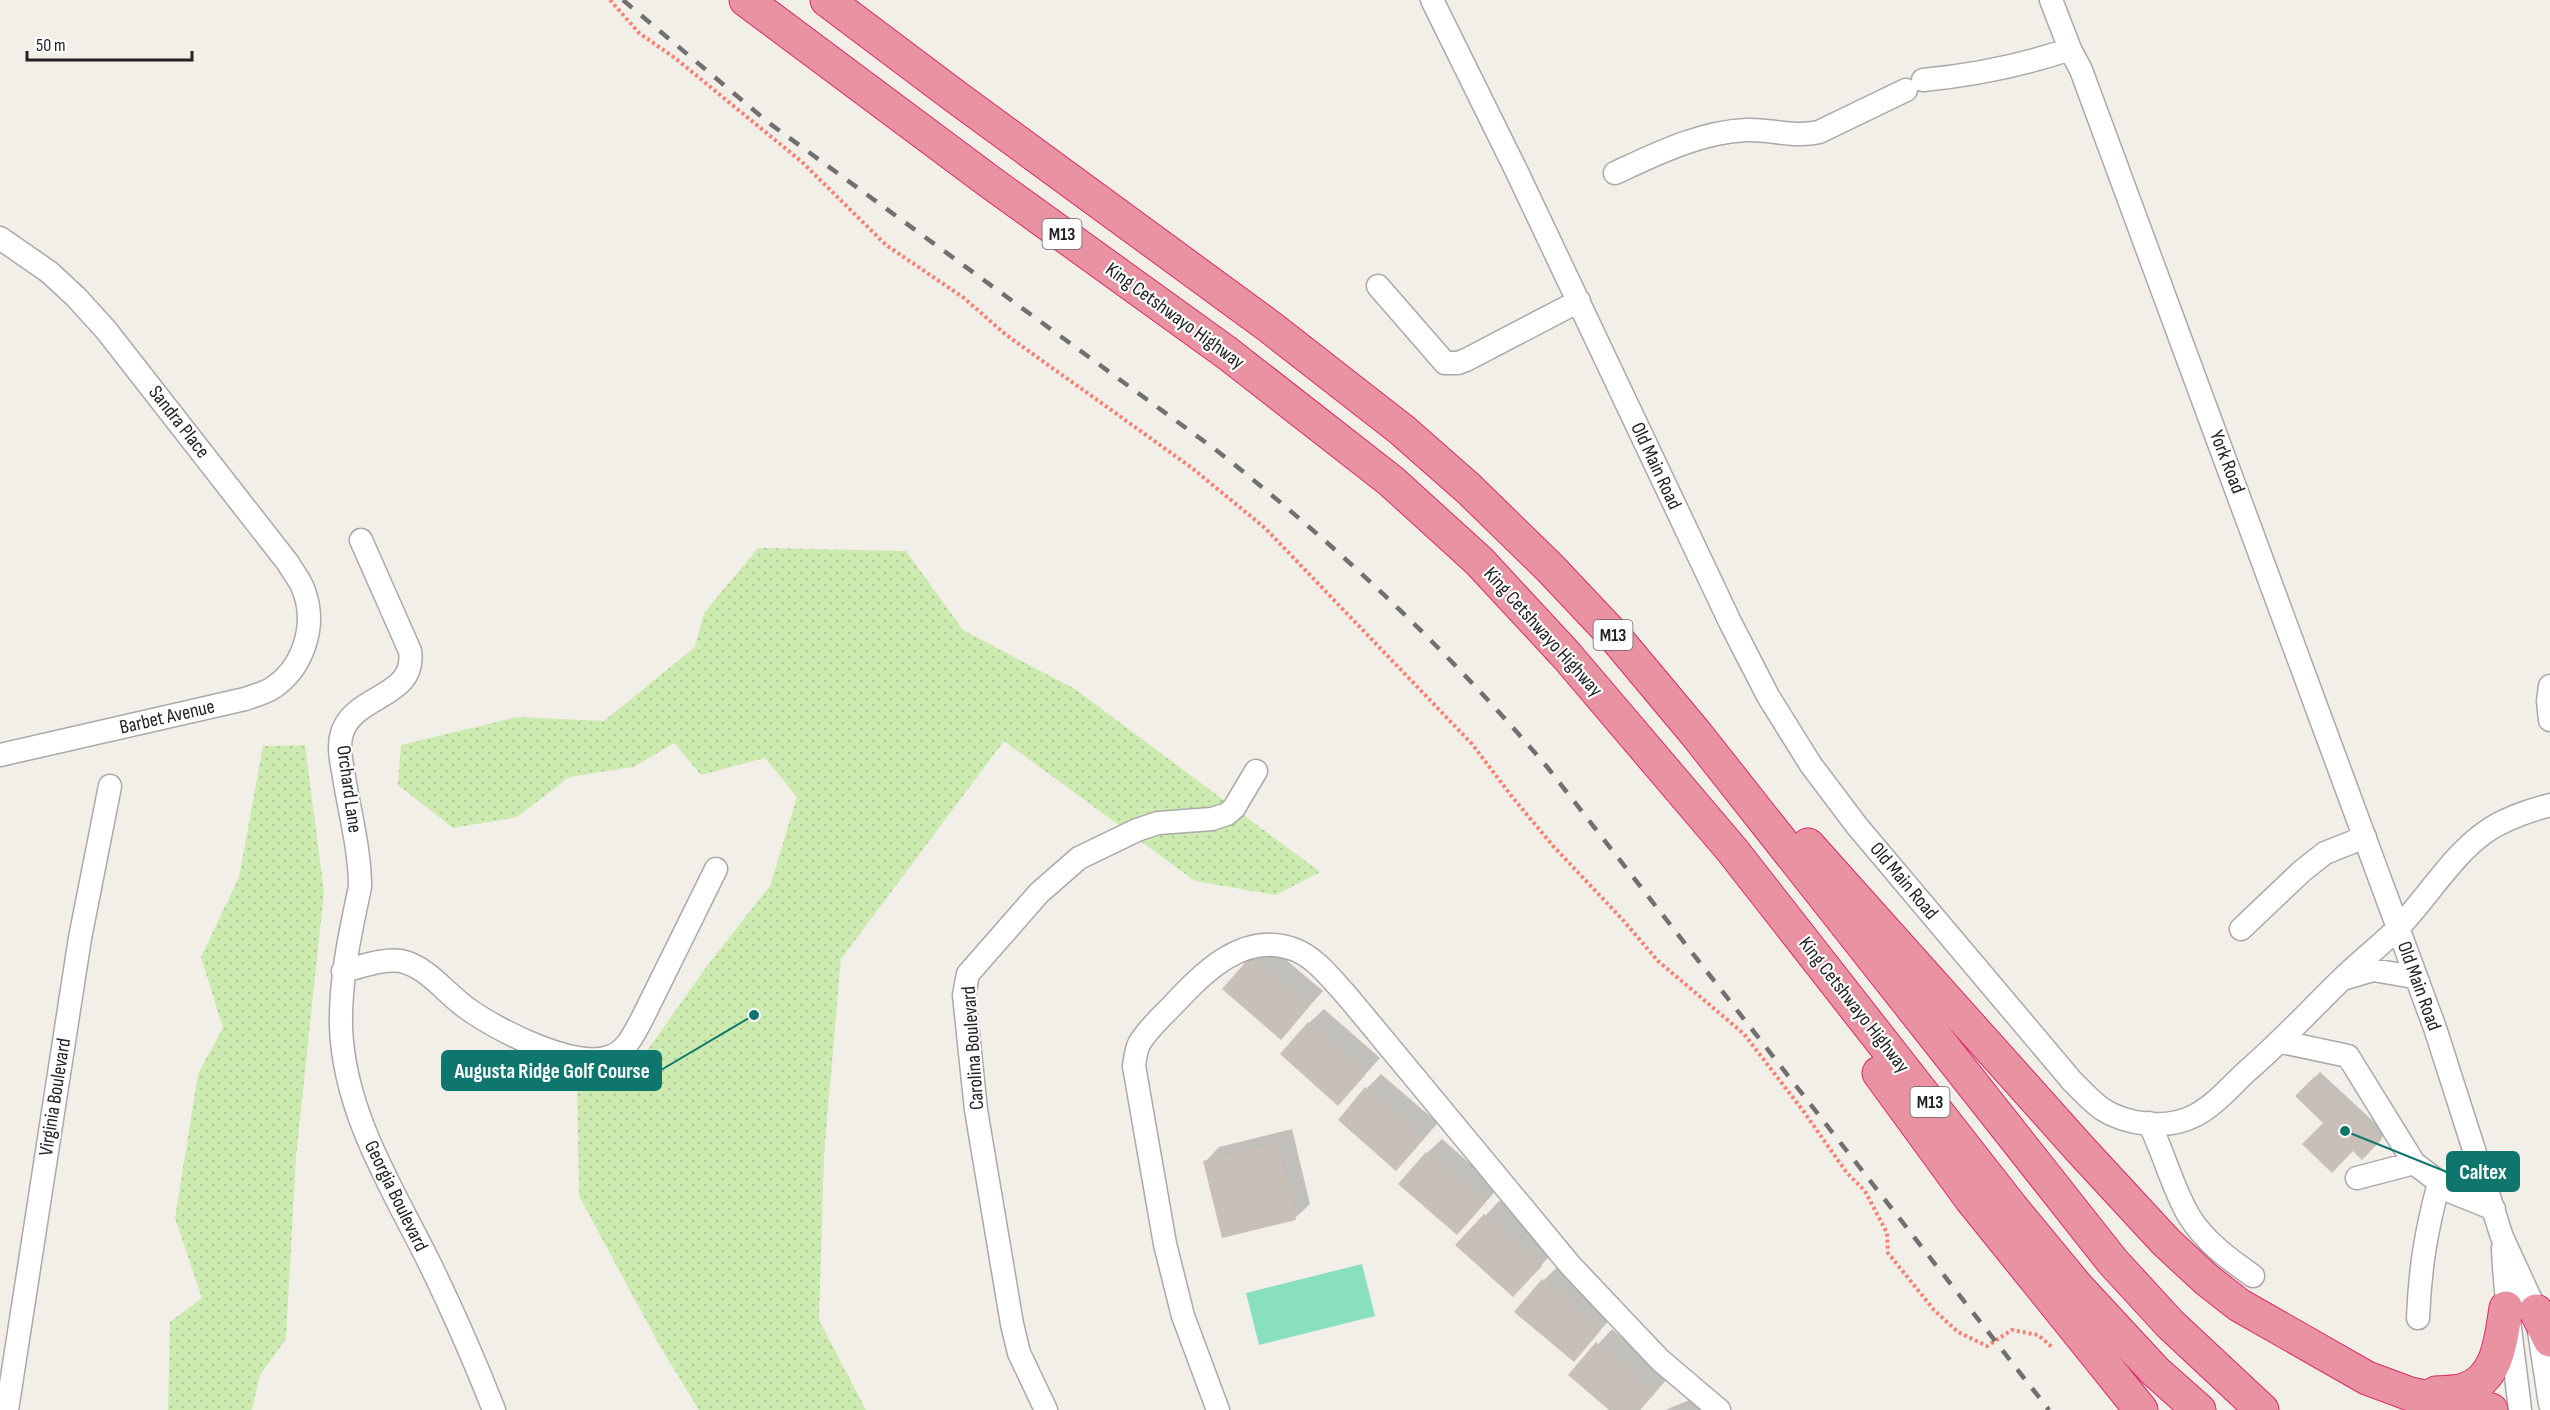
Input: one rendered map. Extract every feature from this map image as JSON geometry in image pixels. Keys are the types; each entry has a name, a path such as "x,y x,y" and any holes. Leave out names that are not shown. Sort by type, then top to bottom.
{"highway":[{"name":"King Cetshwayo Highway","path":"746,0 953,155 1227,353 1400,488 1479,561 1559,647 1732,849 2012,1208 2078,1288 2155,1371 2199,1410"},
{"name":"M13","path":"827,0 956,98 1270,327 1402,430 1469,489 1550,568 1616,638 1697,735 2113,1262 2170,1324 2262,1410"},
{"path":"1697,735 1721,753 1754,786 2166,1242 2238,1305 2367,1378 2410,1394 2491,1410"},
{"path":"1673,782 1742,886 1971,1199 2141,1410"},
{"path":"2410,1394 2462,1391 2479,1383 2492,1368 2521,1309 2550,1340"}],"street":[{"name":"Old Main Road","path":"1432,0 1579,301 1731,624 1768,696 1811,765 1864,835 2072,1081 2104,1110 2126,1120 2149,1124 2168,1123 2194,1116 2212,1103 2282,1042 2341,979 2398,927 2414,977 2435,1028 2494,1209 2550,1404"},
{"name":"York Road","path":"2051,0 2070,49 2081,70 2398,927"},
{"path":"1615,173 1665,150 1723,133 1747,130 1806,135 1819,132 1914,85 2035,62 2070,49"},
{"name":"Sandra Place","path":"0,238 49,272 106,330 262,529 304,590 308,611 308,639"},
{"path":"1378,286 1445,363 1458,363 1466,360 1579,301"},
{"name":"Orchard Lane","path":"343,971 360,887 360,873 359,855 341,759 342,734 350,717 404,681 411,661 410,651 361,540"},
{"name":"Barbet Avenue","path":"0,755 245,699 270,690 289,672 308,639"},
{"path":"2550,686 2548,701 2550,720"},
{"name":"Carolina Boulevard","path":"1046,1410 1019,1353 1012,1324 976,1110 964,995 968,974 1039,893 1079,858 1137,830 1158,823 1212,819 1227,814 1234,808 1256,771"},
{"name":"Virginia Boulevard","path":"7,1410 78,950 110,786"},
{"path":"2398,927 2461,855 2486,832 2509,818 2550,805"},
{"path":"2241,929 2302,871 2325,853 2365,837"},
{"path":"343,971 388,960 401,961 412,965 433,979 466,1008 506,1034 546,1050 586,1058 612,1056 628,1043 641,1021 716,869"},
{"path":"1218,1410 1182,1316 1163,1232 1134,1066 1138,1045 1216,962 1237,952 1274,945 1294,949 1313,959 1348,997 1571,1266 1660,1360 1719,1410"},
{"path":"2341,979 2373,970 2414,977"},
{"name":"Georgia Boulevard","path":"343,971 341,1028 351,1094 370,1144 449,1303 494,1410"},
{"path":"2282,1042 2348,1056 2414,1163 2452,1192 2494,1209"},
{"path":"2149,1124 2162,1149 2170,1174 2189,1216 2210,1243 2253,1276"},
{"path":"2357,1178 2414,1163"},
{"path":"2418,1318 2420,1277 2426,1233 2439,1184"},
{"name":"Old Main Road","path":"2502,1237 2521,1309 2512,1340 2520,1410"}],"path":[{"path":"610,0 639,33 675,58 802,162 886,245 964,298 1005,334 1191,468 1265,528 1472,744 1554,847 1658,961 1744,1034 1847,1173 1865,1191 1887,1233 1888,1253 1934,1310 1958,1332 1987,1346 2012,1330 2038,1335 2060,1356"}],"green space":[{"path":"758,548 906,551 963,630 1075,689 1320,872 1276,895 1195,881 1004,741 841,959 824,1155 819,1320 866,1410 699,1410 661,1348 579,1196 577,1075 634,1069 710,962 770,886 797,797 765,758 701,775 674,743 634,767 569,777 517,817 453,828 398,785 401,745 517,717 604,721 695,647 704,613"},
{"path":"305,745 324,892 296,1157 286,1339 260,1375 252,1410 168,1410 170,1322 202,1298 175,1218 198,1074 223,1028 201,957 239,877 263,746"},
{"path":"1362,1264 1375,1316 1259,1345 1246,1293"}],"building":[{"path":"1250,957 1309,1007 1281,1040 1222,989"},
{"path":"1308,1022 1366,1074 1338,1106 1280,1054"},
{"path":"2315,1076 2382,1139 2362,1160 2353,1151 2332,1173 2302,1144 2323,1123 2295,1096"},
{"path":"1365,1087 1424,1139 1396,1171 1338,1120"},
{"path":"1277,1143 1296,1220 1222,1238 1203,1161"},
{"path":"1426,1152 1485,1203 1457,1235 1398,1184"},
{"path":"1484,1214 1542,1266 1513,1297 1455,1245"},
{"path":"1542,1279 1601,1330 1574,1362 1514,1312"},
{"path":"1596,1342 1655,1393 1640,1410 1609,1410 1568,1375"}],"railway":[{"path":"623,0 769,123 1216,450 1305,524 1431,640 1548,768 2049,1410"}],"place":[{"name":"Augusta Ridge Golf Course","path":"754,1015"},
{"name":"Caltex","path":"2345,1131"}]}
